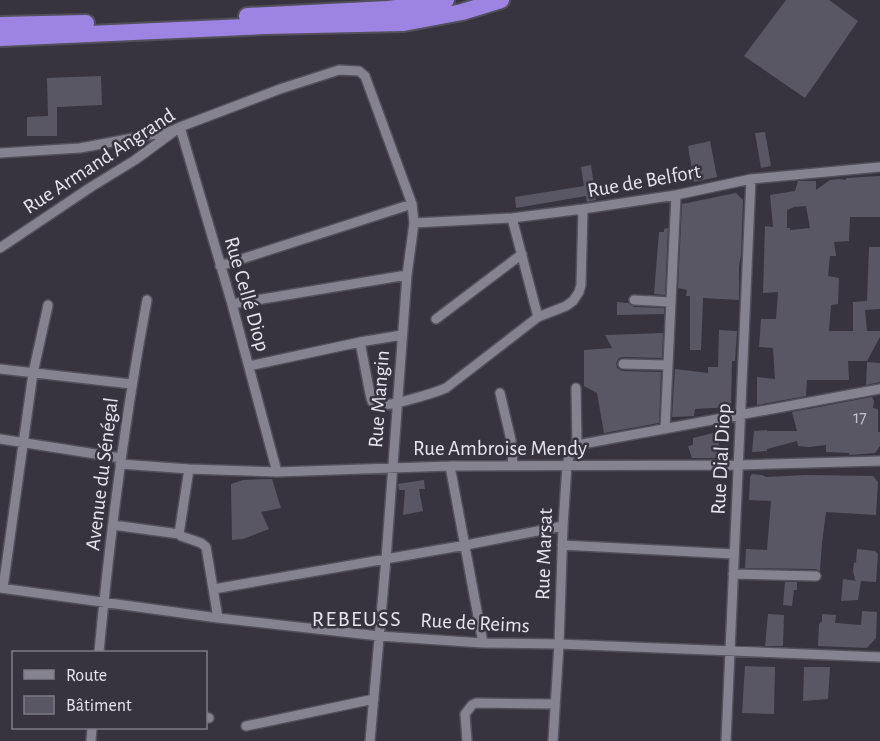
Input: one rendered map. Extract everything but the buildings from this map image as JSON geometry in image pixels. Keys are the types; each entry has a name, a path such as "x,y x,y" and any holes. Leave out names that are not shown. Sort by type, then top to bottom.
{"highway":[{"path":"0,25 165,20 388,9 446,0"},
{"path":"0,38 404,22 462,12 501,0"}],"street":[{"name":"Rue Armand Angrand","path":"0,248 141,156 180,127 280,89 339,70 359,71"},
{"name":"Rue Mangin","path":"359,71 369,84 412,204 414,223 406,275 386,559 370,741"},
{"path":"0,153 80,148 171,131 180,127"},
{"name":"Rue Cellé Diop","path":"180,127 232,304 277,472"},
{"name":"Rue de Belfort","path":"414,223 512,218 583,210 676,195 751,179 880,167"},
{"name":"Rue Dial Diop","path":"726,741 751,179"},
{"path":"665,429 676,195"},
{"path":"220,266 412,204"},
{"path":"360,342 372,402 375,405 429,395 446,388 538,317 573,301 581,285 583,210"},
{"path":"512,218 538,317"},
{"path":"436,319 522,254"},
{"path":"232,304 406,275"},
{"name":"Avenue du Sénégal","path":"99,651 120,461 131,384 147,300"},
{"path":"634,300 671,302"},
{"path":"2,588 33,373 48,305"},
{"path":"249,366 402,335"},
{"path":"624,364 668,365"},
{"path":"0,369 131,384"},
{"path":"576,388 577,445 880,389"},
{"path":"500,393 511,440 513,465"},
{"name":"Rue Ambroise Mendy","path":"0,439 120,461 189,469 277,472 392,467 739,465 880,461"},
{"name":"Rue Marsat","path":"553,741 567,465 571,449 577,445"},
{"path":"450,466 483,643"},
{"path":"179,534 189,469"},
{"path":"113,525 179,534 206,547 218,618"},
{"path":"214,589 563,526"},
{"path":"562,545 734,554"},
{"path":"733,574 816,576"},
{"name":"Rue de Reims","path":"2,588 218,618 379,636 483,643 880,657"},
{"path":"246,726 374,699"},
{"path":"467,741 465,714 476,703 555,704"}],"district":[{"name":"REBEUSS","path":"357,619"}]}
